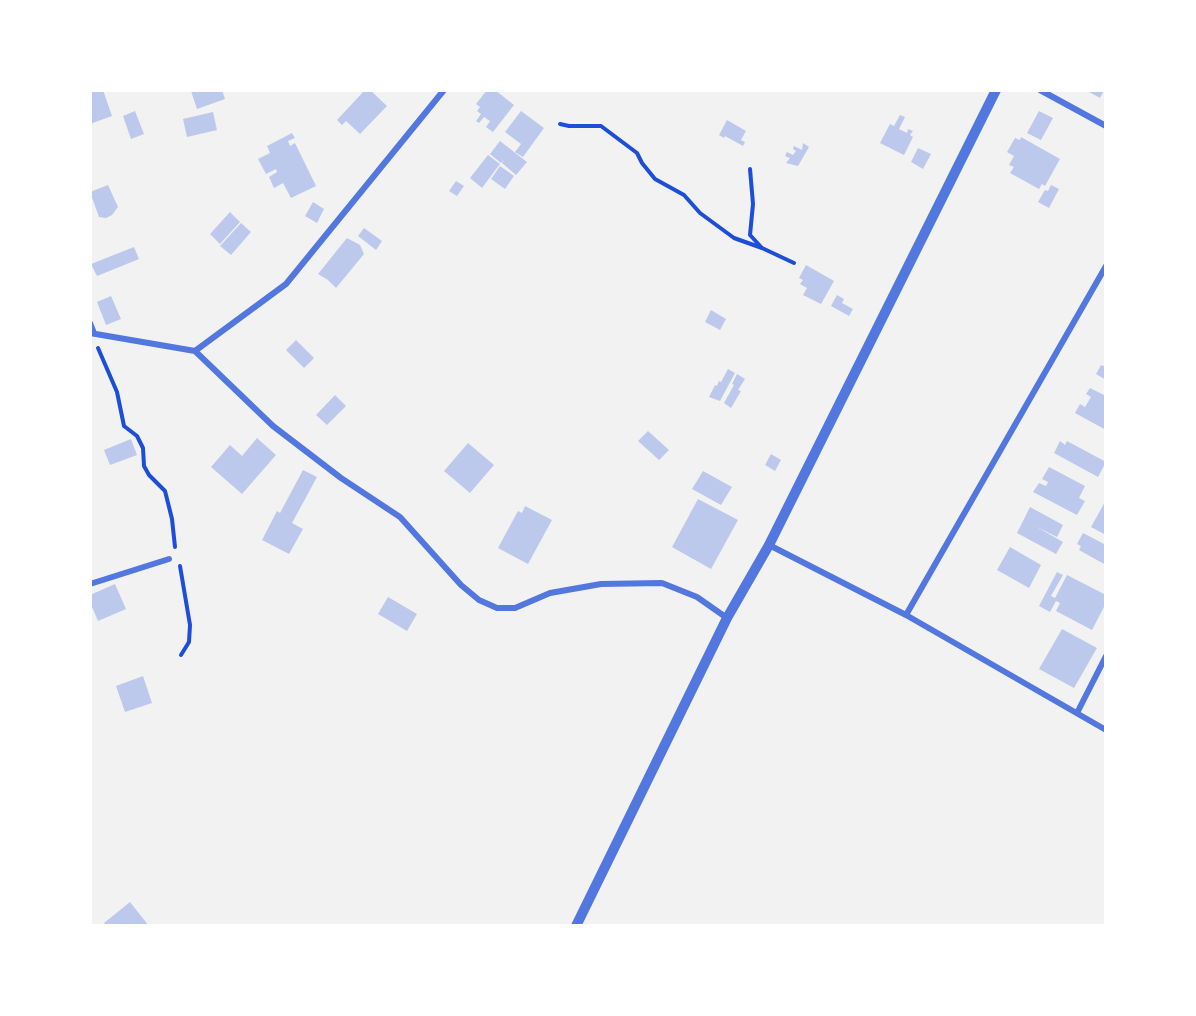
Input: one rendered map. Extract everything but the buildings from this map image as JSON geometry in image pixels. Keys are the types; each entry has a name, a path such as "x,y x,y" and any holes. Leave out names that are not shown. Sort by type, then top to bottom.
{"street":[{"path":"195,351 286,284 444,90"},
{"path":"576,926 727,618 769,545 996,90"},
{"path":"1040,90 1106,126"},
{"path":"906,615 1106,266"},
{"path":"90,323 92,333 195,351 273,426 341,478 400,517 441,564 479,600 497,608 515,608 550,593 601,584 662,583 697,597 727,618"},
{"path":"769,545 906,615 1106,730"},
{"path":"90,584 169,559"},
{"path":"1077,713 1106,656"}],"path":[{"path":"560,124 601,126 637,153 655,179 684,195 700,213 734,238 794,263"},
{"path":"750,169 753,204 750,236 762,248"},
{"path":"92,333 117,392 124,426 136,436 143,448 144,466 149,475 165,491 172,519 176,553"},
{"path":"179,562 190,625 189,642 181,655"}]}
